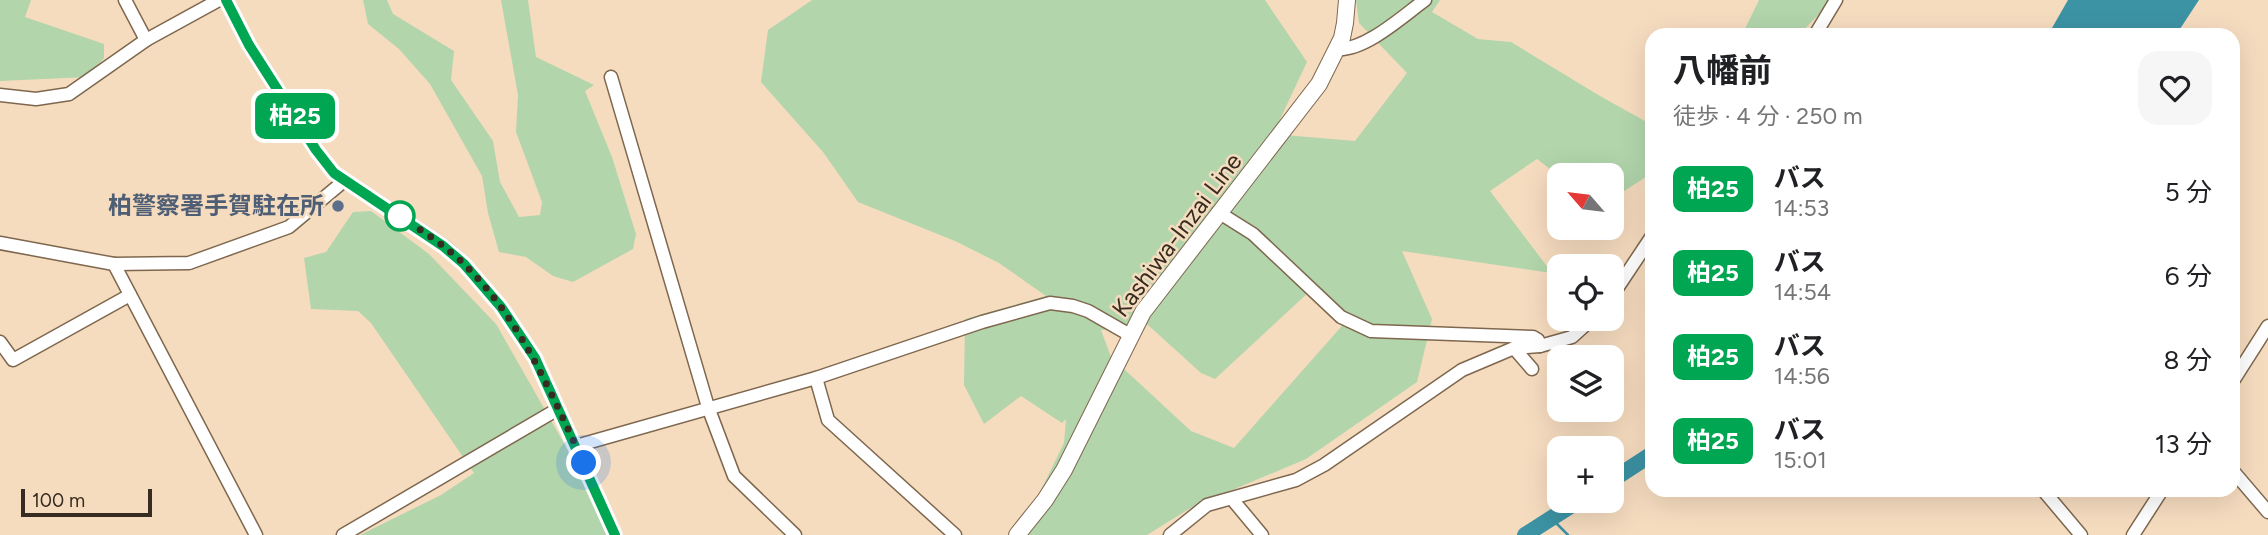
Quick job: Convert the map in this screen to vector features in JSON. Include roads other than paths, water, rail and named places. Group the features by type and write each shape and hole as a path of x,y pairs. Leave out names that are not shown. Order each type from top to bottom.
{"main road":[{"name":"Kashiwa-Inzai Line","path":"1017,535 1065,470 1143,312 1319,84 1337,49 1345,23 1347,0"}],"street":[{"path":"125,0 146,40"},
{"path":"0,95 36,99 69,94 146,40 219,0"},
{"path":"226,0 249,45 316,150 334,173 429,235 464,264 501,307 535,358 615,535"},
{"path":"1337,49 1353,48 1392,25 1425,0"},
{"path":"1819,28 1836,0"},
{"path":"611,77 708,407 734,477 795,535"},
{"path":"0,243 114,264 189,263 289,227 344,181"},
{"path":"1219,212 1253,234 1341,317 1351,323 1371,331 1534,337 1540,346"},
{"path":"1624,278 1645,246"},
{"path":"114,264 256,535"},
{"path":"0,342 13,360 130,295"},
{"path":"576,446 816,378 982,321 1050,303 1088,311 1130,335"},
{"path":"2240,370 2268,326"},
{"path":"1170,535 1208,505 1296,480 1325,465 1462,370 1514,348 1540,346 1572,337 1579,331"},
{"path":"1514,348 1532,369"},
{"path":"816,378 828,420 955,535"},
{"path":"342,535 558,409"},
{"path":"2240,479 2268,512"},
{"path":"2049,497 2081,535"},
{"path":"2133,535 2157,497"},
{"path":"1232,499 1262,535"}],"water":[{"path":"2068,0 2199,0 2181,28 2052,28"}],"waterway":[{"path":"1624,472 1645,459"},
{"path":"1525,535 1560,513"},
{"path":"1552,519 1568,535"}],"place":[{"name":"柏警察署手賀駐在所","path":"338,206"}]}
